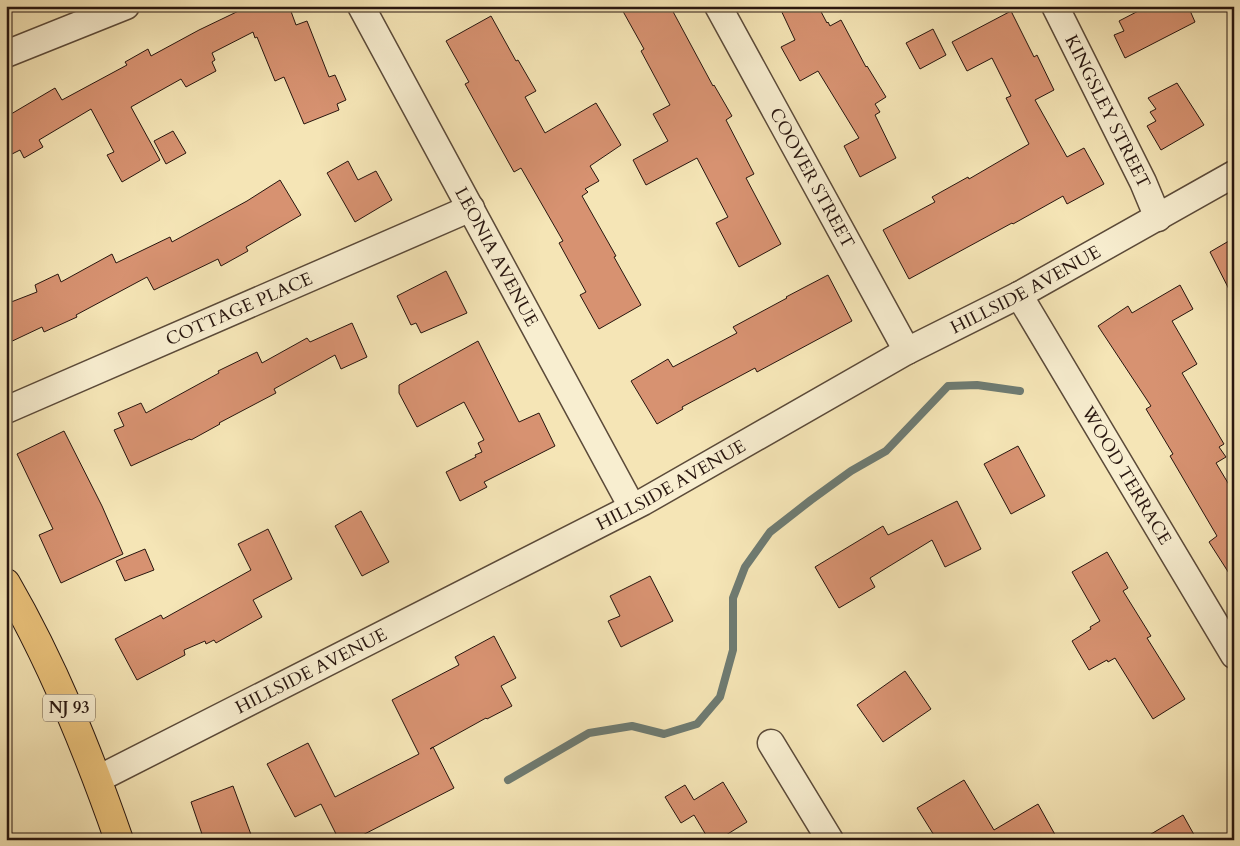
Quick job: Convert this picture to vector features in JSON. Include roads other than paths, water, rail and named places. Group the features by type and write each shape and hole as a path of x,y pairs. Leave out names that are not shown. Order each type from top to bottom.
{"main road":[{"name":"NJ 93","path":"6,582 21,607 63,693 98,780 119,840"}],"street":[{"path":"6,54 126,6"},
{"name":"LEONIA AVENUE","path":"361,6 632,507"},
{"name":"COOVER STREET","path":"718,6 907,351"},
{"name":"KINGSLEY STREET","path":"1055,6 1143,182 1158,218"},
{"name":"HILLSIDE AVENUE","path":"98,780 651,498 907,351 1020,295 1234,174"},
{"name":"COTTAGE PLACE","path":"6,410 471,208"},
{"name":"WOOD TERRACE","path":"1020,295 1234,655"},
{"path":"771,743 830,840"}],"waterway":[{"path":"508,780 589,733 632,726 664,734 697,724 720,697 733,650 733,598 745,567 770,532 851,471 886,451 948,386 977,385 1020,391"}]}
